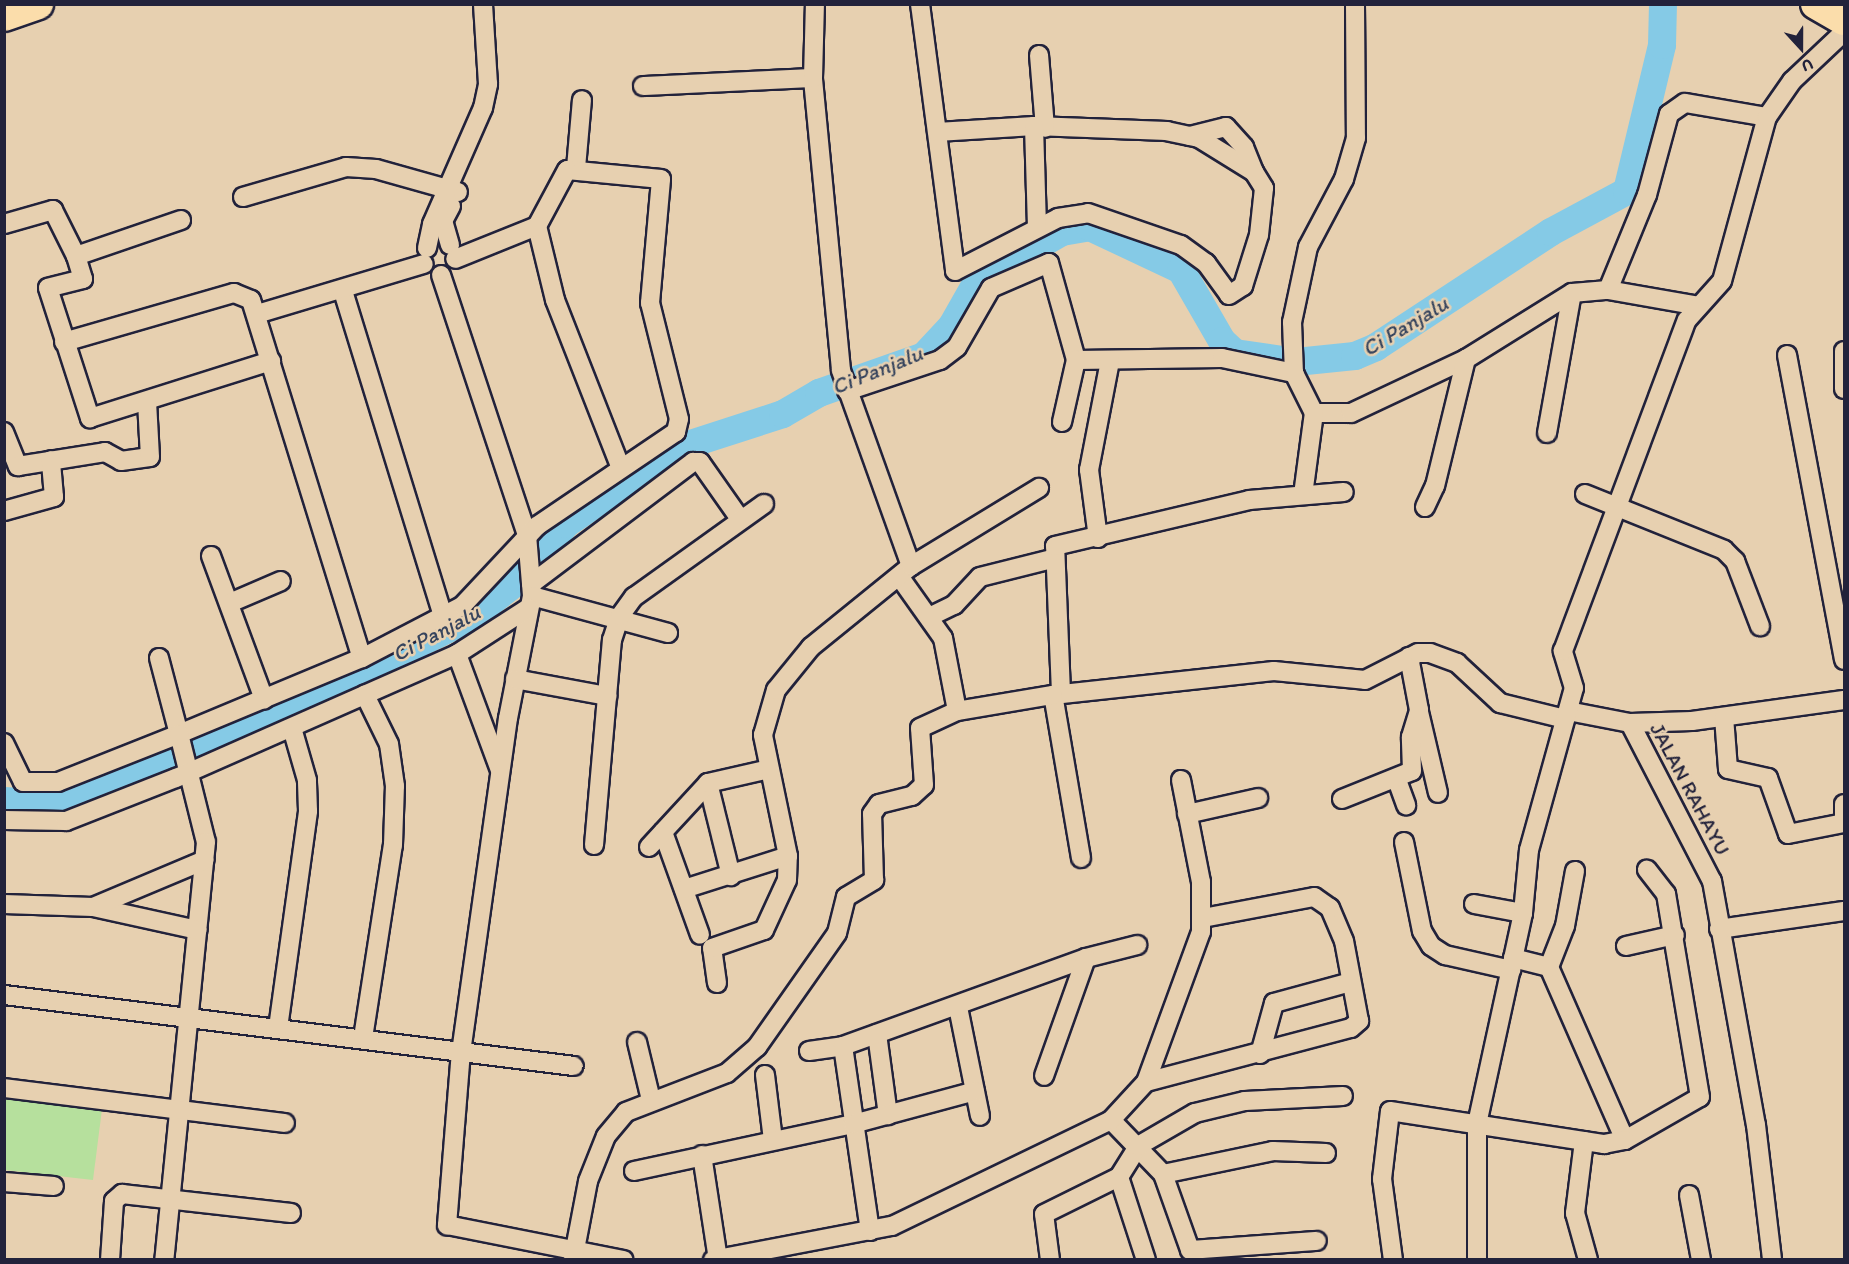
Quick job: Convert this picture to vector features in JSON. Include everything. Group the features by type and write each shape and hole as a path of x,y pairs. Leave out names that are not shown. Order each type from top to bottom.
{"highway":[{"path":"4,16 38,4"},
{"path":"1816,4 1845,20"}],"street":[{"path":"483,4 488,84 486,121"},
{"path":"425,256 486,121 499,85 493,4"},
{"path":"815,4 813,78 841,370 906,572 948,657 957,711"},
{"path":"920,4 937,132 956,270 1058,218 1106,216 1181,245 1206,263 1229,295 1236,295 1243,286 1265,203 1244,147 1226,127 1190,136 1039,127 937,132"},
{"path":"1303,495 1314,412 1294,372 1292,322 1308,247 1344,179 1356,138 1355,4"},
{"path":"1477,1260 1477,1124 1523,913 1528,850 1574,688 1563,651 1621,506 1687,320 1722,281 1767,117 1792,81 1845,32"},
{"path":"1037,228 1039,55"},
{"path":"643,86 813,78"},
{"path":"576,168 582,100"},
{"path":"1608,290 1647,195 1669,114 1685,103 1767,117"},
{"path":"1190,136 1254,172"},
{"path":"243,197 346,167 376,169 454,189"},
{"path":"4,780 23,783 72,779 179,738 362,658 462,606 528,542 620,466 666,441 679,419 650,303 652,246 663,186 654,175 576,168 560,174 537,226 555,300 620,466"},
{"path":"441,275 451,270 453,252 443,221 454,189"},
{"path":"4,224 53,210 76,256 83,279 48,288 90,418 147,402 271,361"},
{"path":"76,256 181,220"},
{"path":"257,314 343,291 425,256 453,252 537,226"},
{"path":"425,256 441,275 528,542 531,590 500,772 461,1051 447,1225 575,1255 624,1260"},
{"path":"846,390 940,360 957,347 991,288 1049,263 1076,360 1062,422"},
{"path":"1314,412 1351,413 1466,359 1572,293 1608,290 1699,306"},
{"path":"343,291 442,617"},
{"path":"64,342 234,293 251,300 362,658"},
{"path":"1547,433 1572,293"},
{"path":"1845,351 1845,389"},
{"path":"1787,355 1845,660"},
{"path":"1076,360 1222,358 1294,372"},
{"path":"1425,507 1435,486 1466,359"},
{"path":"1098,538 1089,470 1110,361"},
{"path":"4,432 16,464 105,452 121,461 150,457 147,402"},
{"path":"4,511 54,496 51,460"},
{"path":"4,820 66,821 188,767 292,728 456,654 531,590 693,462 700,462 740,519"},
{"path":"717,983 709,952 767,927 787,880 788,856 769,769 764,717 776,690 811,647 906,572 1039,488"},
{"path":"1081,858 1057,694 1052,559 1059,545 1098,538 1162,517 1303,495 1344,492"},
{"path":"1585,494 1621,506 1724,550 1735,561 1760,626"},
{"path":"594,845 607,696 620,616 634,597 764,504"},
{"path":"212,556 232,602 264,699"},
{"path":"929,617 954,605 980,577 1052,559"},
{"path":"232,602 281,581"},
{"path":"531,590 620,616 668,633"},
{"path":"575,1255 588,1181 606,1136 626,1112 651,1100 695,1089 727,1073 757,1047 837,933 846,897 874,880 878,866 870,822 874,808 921,789 920,728 957,711 1057,694 1274,671 1365,681 1409,657 1430,653 1446,657 1495,700 1567,715 1630,723 1724,717 1845,700"},
{"path":"456,654 500,772"},
{"path":"1409,657 1438,793"},
{"path":"159,658 206,842 198,930 186,1016 164,1260"},
{"path":"515,679 607,696"},
{"path":"363,1038 393,845 395,786 389,744 365,695"},
{"path":"1342,799 1397,780 1412,771 1411,737 1419,710"},
{"path":"1724,717 1728,769 1768,778 1788,834 1844,823 1845,804"},
{"name":"JALAN RAHAYU","path":"1630,723 1670,805 1697,847 1712,881 1756,1125 1772,1260"},
{"path":"278,1028 308,811 307,780 292,728"},
{"path":"4,743 23,783"},
{"path":"649,847 708,783 769,769"},
{"path":"702,1155 716,1259 892,1226 1111,1120 1146,1082 1203,918 1199,875 1181,780"},
{"path":"1397,780 1406,805"},
{"path":"708,783 731,876"},
{"path":"1187,814 1258,798"},
{"path":"663,832 700,934"},
{"path":"1404,842 1422,931 1438,951 1512,964 1549,967"},
{"path":"684,889 731,876 788,856"},
{"path":"93,907 205,860"},
{"path":"1393,1260 1382,1179 1388,1114 1394,1110 1584,1141 1625,1140 1700,1097 1675,935 1666,894 1647,870"},
{"path":"1575,871 1565,926 1549,967 1625,1140"},
{"path":"1146,1082 1260,1054 1351,1028 1359,1014 1351,982 1349,956 1330,908 1314,897 1203,918"},
{"path":"4,904 93,907 198,930"},
{"path":"1474,904 1523,913"},
{"path":"1719,929 1845,911"},
{"path":"1626,946 1675,935"},
{"path":"809,1051 843,1046 958,1007 1086,958 1137,945"},
{"path":"1044,1076 1086,958"},
{"path":"1260,1054 1274,1003 1351,982"},
{"path":"4,995 574,1066"},
{"path":"958,1007 980,1116"},
{"path":"877,1034 888,1115"},
{"path":"637,1042 651,1100"},
{"path":"843,1046 870,1231"},
{"path":"765,1075 773,1140"},
{"path":"4,1088 177,1107 285,1124"},
{"path":"634,1171 853,1124 975,1091"},
{"path":"1050,1260 1044,1214 1119,1177 1138,1146 1195,1113 1245,1101 1343,1096"},
{"path":"1111,1120 1163,1174 1176,1219 1197,1253 1256,1241 1317,1241"},
{"path":"1584,1141 1575,1213 1588,1260"},
{"path":"1163,1174 1273,1151 1326,1153"},
{"path":"1119,1177 1146,1260"},
{"path":"4,1182 54,1186"},
{"path":"1689,1195 1701,1260"},
{"path":"110,1260 117,1197 291,1213"}],"green space":[{"path":"5,1096 102,1109 93,1180 5,1170"}],"waterway":[{"name":"Ci Panjalu","path":"4,801 56,804 296,704 469,619 520,579 566,524 678,448 783,414 819,393 924,356 952,326 978,280 1062,232 1090,227 1181,270 1222,341 1235,353 1296,362 1355,356 1376,347 1551,232 1627,191 1662,45 1663,4"}]}
